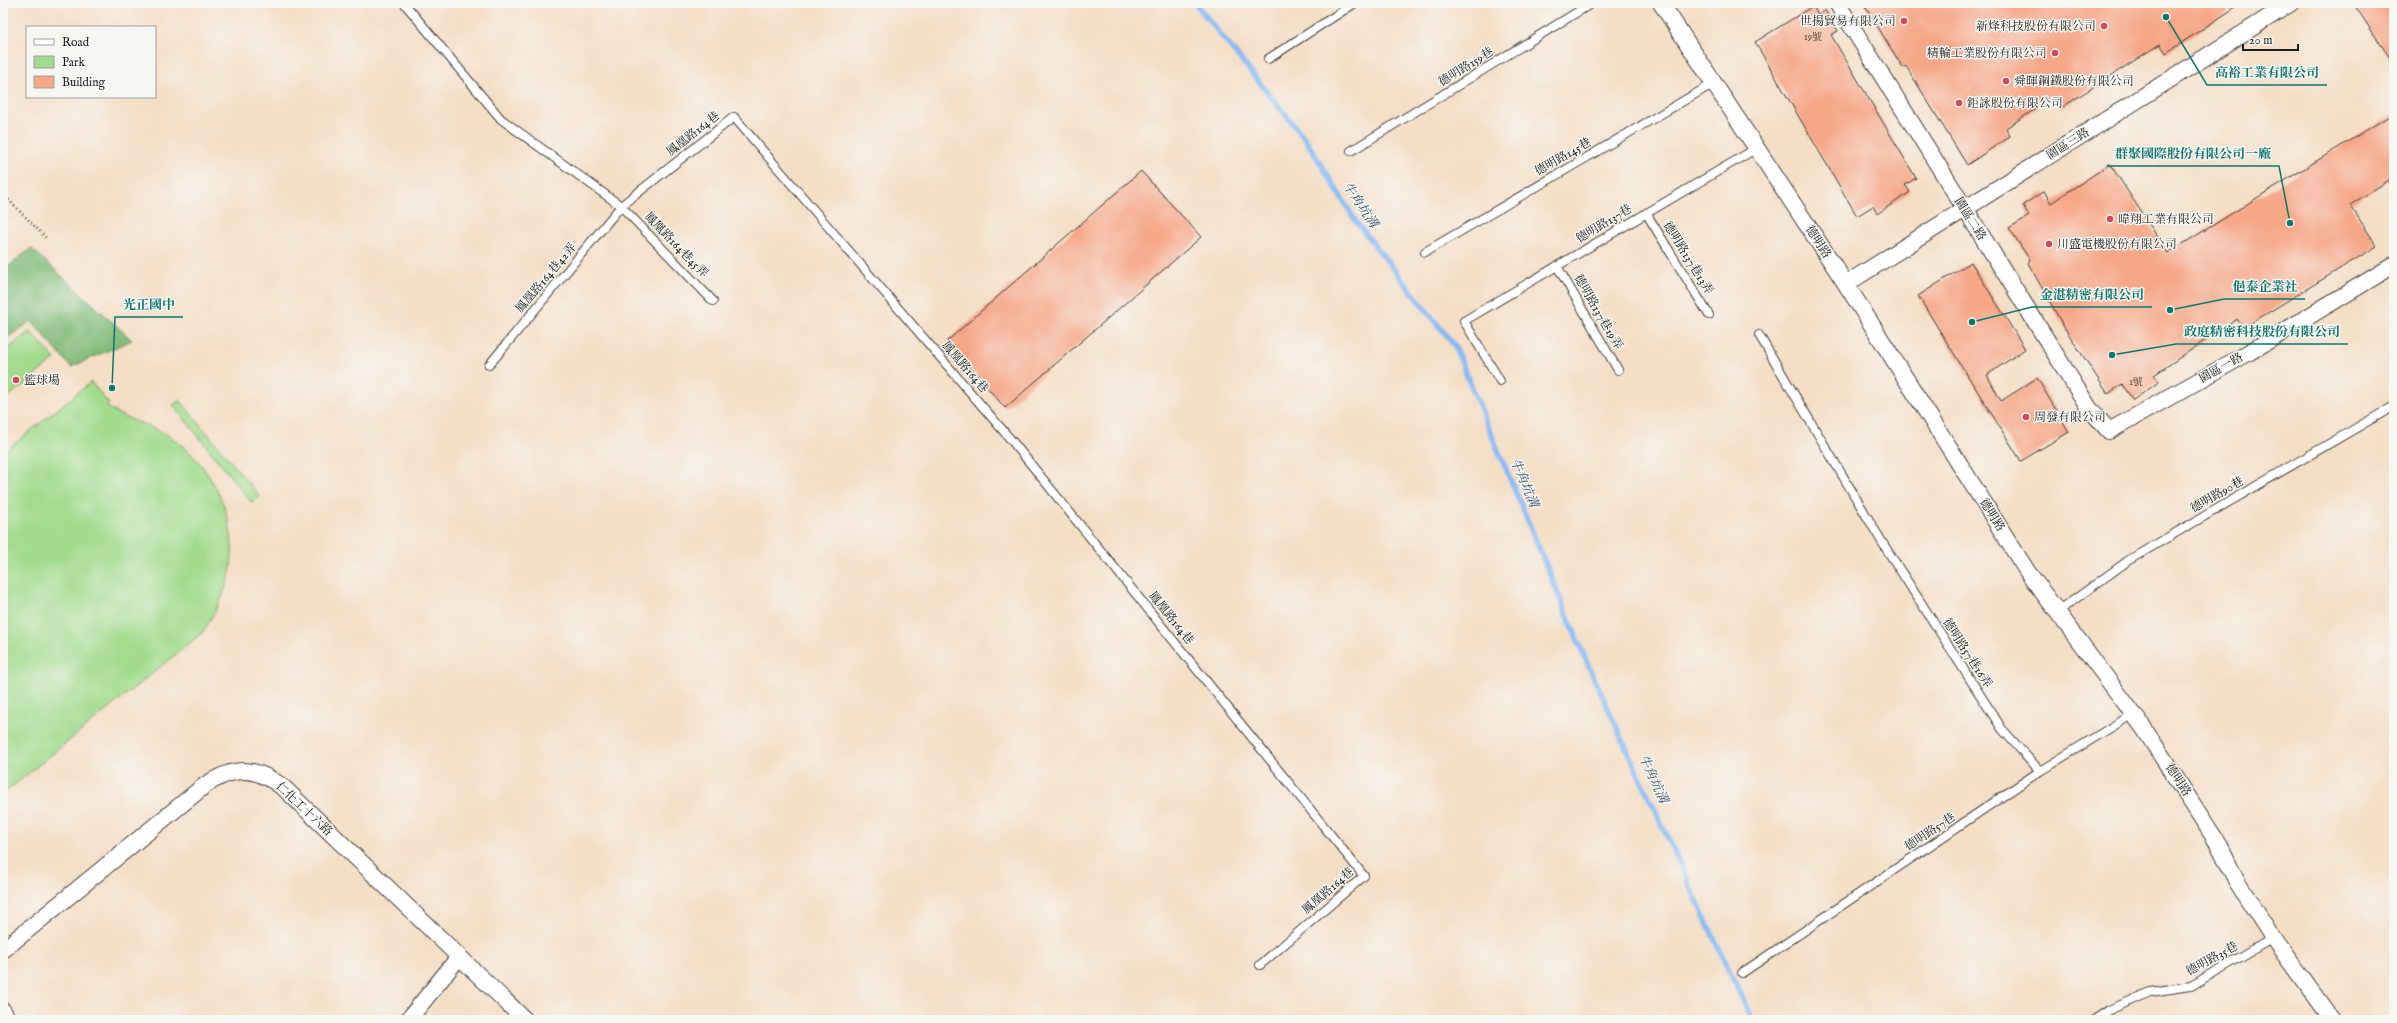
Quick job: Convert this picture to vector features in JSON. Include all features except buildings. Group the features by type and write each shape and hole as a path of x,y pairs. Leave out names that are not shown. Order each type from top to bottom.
{"street":[{"name":"德明路","path":"1661,3 1846,284 2022,565 2056,613 2133,714 2189,796 2219,846 2237,882 2273,938 2332,1020"},
{"name":"園區二路","path":"1837,3 2089,408 2109,431"},
{"name":"園區三路","path":"1846,284 2291,3"},
{"name":"園區一路","path":"2109,431 2248,353 2394,265"},
{"name":"仁化工十六路","path":"3,950 204,786 227,772 248,770 264,775 285,789 525,1020"},
{"path":"408,1020 459,957"},
{"path":"3,1011 8,1020"}],"lane":[{"path":"404,3 501,119 622,206"},
{"path":"1268,59 1354,3"},
{"name":"德明路159巷","path":"1351,151 1592,3"},
{"name":"德明路145巷","path":"1425,252 1714,83"},
{"name":"鳳凰路164巷","path":"622,206 734,117 1012,440 1364,876 1260,965"},
{"name":"德明路137巷","path":"1500,381 1464,321 1757,148"},
{"name":"鳳凰路164巷45弄","path":"622,206 713,301"},
{"name":"鳳凰路164巷42弄","path":"489,365 622,206"},
{"name":"德明路137巷13弄","path":"1646,213 1709,315"},
{"name":"德明路137巷19弄","path":"1557,266 1618,370"},
{"name":"德明路57巷16弄","path":"1759,335 1882,542 2002,728 2040,771"},
{"name":"德明路90巷","path":"2056,613 2130,560 2394,406"},
{"name":"德明路57巷","path":"1742,973 2040,771 2133,714"},
{"name":"德明路35巷","path":"2094,1020 2109,1010 2151,992 2191,986 2273,938"}],"path":[{"path":"3,194 48,239"}],"green space":[{"path":"31,248 132,340 71,367 31,321 3,341 3,271"},
{"name":"籃球場","path":"30,331 55,359 3,401 3,353"},
{"path":"91,382 109,404 106,406 112,411 169,436 184,447 209,476 226,511 232,548 231,567 227,585 220,602 202,633 3,794 3,453"},
{"path":"180,400 260,497 251,502 173,405"}],"waterway":[{"name":"牛角坑溝","path":"1195,3 1306,140 1357,223 1454,345 1588,665 1752,1020"}],"place":[{"name":"高裕工業有限公司","path":"2166,17"},
{"name":"世揚貿易有限公司","path":"1904,21"},
{"name":"新烽科技股份有限公司","path":"2104,26"},
{"name":"精輪工業股份有限公司","path":"2055,53"},
{"name":"舜暉鋼鐵股份有限公司","path":"2006,81"},
{"name":"鉅詠股份有限公司","path":"1959,103"},
{"name":"暐翔工業有限公司","path":"2110,219"},
{"name":"群聚國際股份有限公司一廠","path":"2290,223"},
{"name":"川盛電機股份有限公司","path":"2049,244"},
{"name":"俋泰企業社","path":"2170,310"},
{"name":"金湛精密有限公司","path":"1972,322"},
{"name":"政庭精密科技股份有限公司","path":"2112,355"},
{"name":"籃球場","path":"16,380"},
{"name":"光正國中","path":"112,388"},
{"name":"周發有限公司","path":"2026,417"}]}
